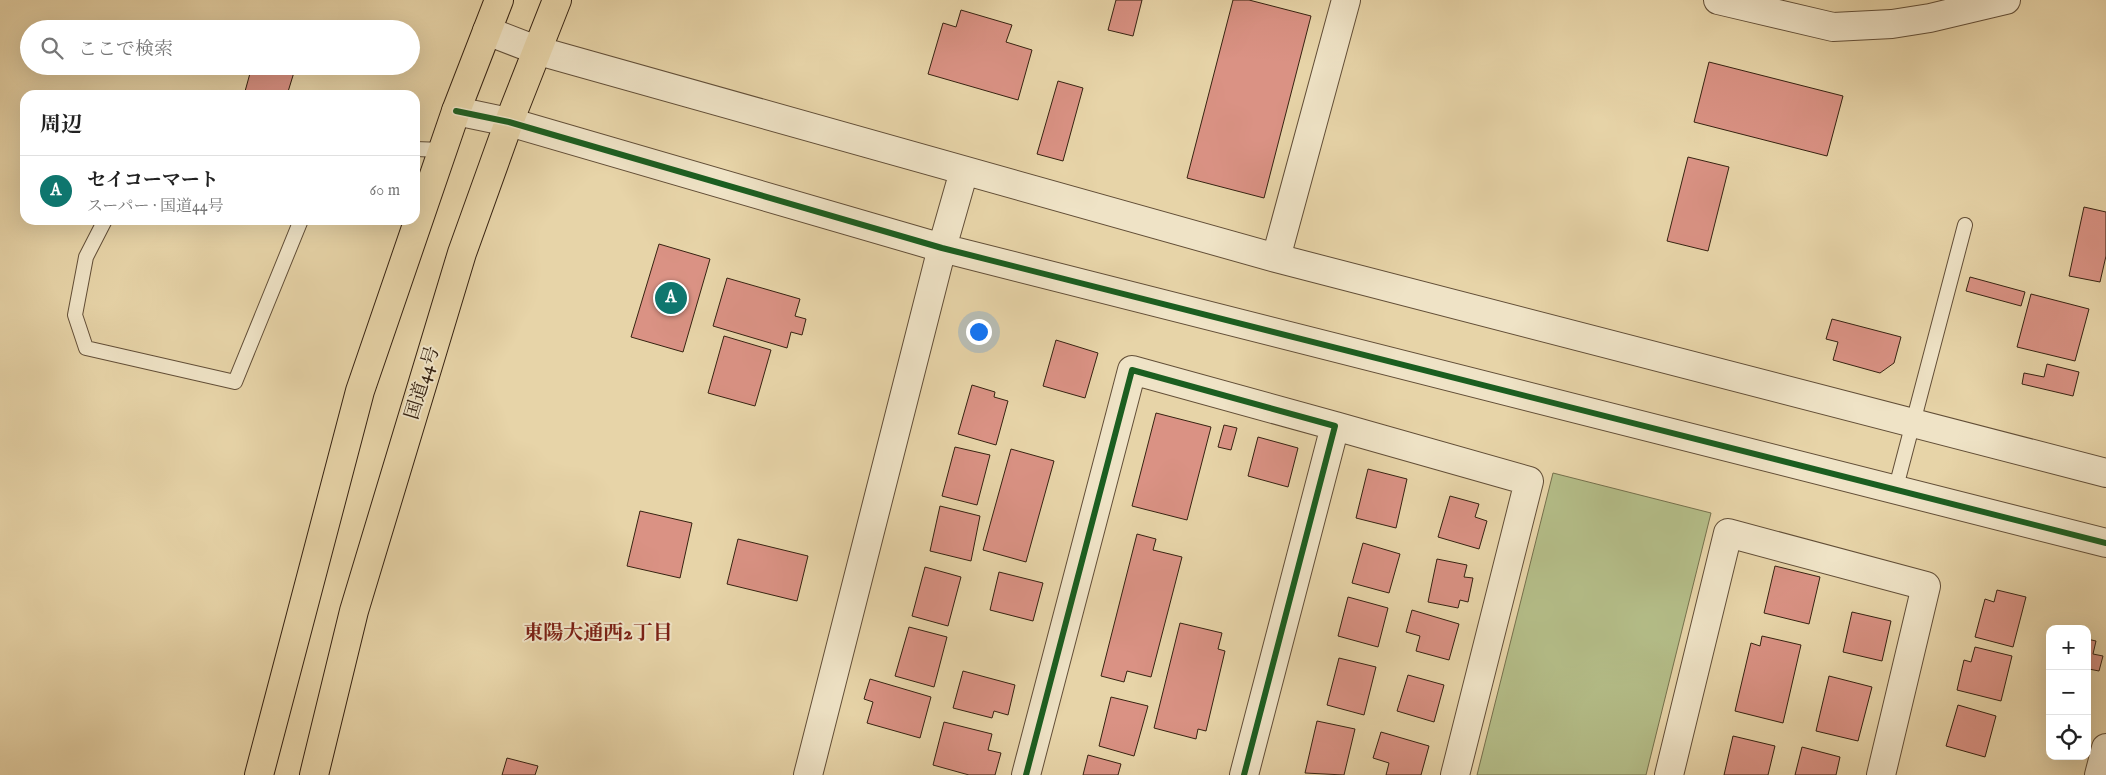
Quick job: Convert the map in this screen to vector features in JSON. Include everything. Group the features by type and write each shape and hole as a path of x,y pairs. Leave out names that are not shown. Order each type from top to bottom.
{"highway":[{"path":"420,217 456,111 499,0"},
{"name":"国道44号","path":"314,775 354,611 462,253 509,122 539,51 557,0"},
{"path":"259,775 360,391 417,225"}],"street":[{"path":"1276,258 1346,0"},
{"path":"1718,0 1833,27 1892,24 1930,18 2006,0"},
{"path":"487,31 539,51 1276,258 2106,473"},
{"path":"456,111 509,122 942,248 2106,543"},
{"path":"808,775 942,248 964,171"},
{"path":"1026,775 1132,370 1529,481 1455,775"},
{"path":"1244,775 1335,426"},
{"path":"1669,775 1728,533 1926,586 1881,775"},
{"path":"2099,775 2106,748"}],"lane":[{"path":"420,149 443,150"},
{"path":"102,225 86,257 75,315 86,348 235,382 299,225"},
{"path":"1895,491 1965,225"}],"green space":[{"path":"1553,473 1711,513 1646,775 1477,775"}],"building":[{"path":"1116,0 1142,0 1133,36 1108,30"},
{"path":"1233,0 1249,0 1311,16 1264,198 1187,178"},
{"path":"961,10 1012,25 1006,42 1032,50 1018,100 928,74 943,23 956,27"},
{"path":"1709,62 1843,96 1827,156 1694,122"},
{"path":"250,75 293,75 289,90 245,90"},
{"path":"1058,81 1083,88 1063,161 1037,154"},
{"path":"1688,157 1729,167 1708,251 1667,241"},
{"path":"2084,207 2106,212 2106,256 2100,282 2069,276"},
{"path":"659,244 710,259 683,352 631,337"},
{"path":"1970,277 2025,292 2021,306 1966,291"},
{"path":"727,278 800,299 795,316 806,319 802,335 791,332 787,348 713,326"},
{"path":"2031,294 2089,309 2075,361 2017,347"},
{"path":"1832,319 1901,337 1894,363 1880,373 1833,360 1838,342 1826,339"},
{"path":"724,336 771,350 755,406 708,393"},
{"path":"1056,340 1098,353 1085,398 1043,386"},
{"path":"2047,364 2079,372 2073,396 2022,384 2024,373 2044,377"},
{"path":"972,385 995,392 994,397 1008,401 996,445 958,434"},
{"path":"1156,413 1211,427 1187,520 1132,506"},
{"path":"1224,425 1237,428 1231,450 1218,447"},
{"path":"1258,437 1298,448 1288,487 1248,476"},
{"path":"955,447 990,455 977,505 942,496"},
{"path":"1011,449 1054,461 1026,562 983,550"},
{"path":"1368,469 1407,479 1396,528 1356,518"},
{"path":"1450,496 1479,504 1475,517 1487,521 1479,549 1438,537"},
{"path":"940,506 980,516 971,561 930,551"},
{"path":"640,511 692,523 680,578 627,566"},
{"path":"1137,534 1156,539 1153,550 1182,557 1151,677 1127,671 1124,682 1101,676"},
{"path":"738,539 808,556 797,601 727,584"},
{"path":"1363,543 1400,554 1389,593 1352,583"},
{"path":"1437,559 1467,565 1464,577 1473,578 1468,602 1460,600 1458,608 1428,602"},
{"path":"1775,566 1820,577 1809,624 1764,613"},
{"path":"925,567 961,577 948,626 912,616"},
{"path":"999,572 1043,583 1033,621 990,610"},
{"path":"1997,590 2026,597 2013,647 1975,637 1985,599 1994,602"},
{"path":"1348,597 1388,608 1378,647 1338,636"},
{"path":"1412,610 1459,624 1449,660 1416,651 1420,636 1406,632"},
{"path":"1852,612 1891,621 1882,661 1843,652"},
{"path":"1180,623 1222,633 1218,649 1225,651 1206,731 1198,729 1196,739 1154,728"},
{"path":"909,627 947,637 934,687 895,676"},
{"path":"1762,636 1801,645 1783,723 1735,711 1751,643 1760,646"},
{"path":"2091,640 2096,641 2093,654 2103,656 2099,671 2091,669"},
{"path":"1975,647 2012,656 2001,701 1957,690 1964,660 1971,662"},
{"path":"1339,658 1376,667 1364,715 1327,705"},
{"path":"963,671 1015,685 1008,715 994,711 992,718 953,708"},
{"path":"1408,675 1444,685 1434,722 1397,711"},
{"path":"1829,676 1872,687 1858,741 1816,731"},
{"path":"870,679 931,697 920,738 867,723 873,702 864,699"},
{"path":"1111,697 1148,706 1134,756 1099,746"},
{"path":"1958,705 1996,716 1985,757 1946,746"},
{"path":"1317,721 1355,729 1344,775 1305,773"},
{"path":"944,722 992,734 988,750 1001,753 995,775 969,775 933,765"},
{"path":"1381,732 1429,746 1421,775 1386,775 1389,763 1373,758"},
{"path":"1733,736 1775,746 1768,775 1724,775"},
{"path":"1802,747 1840,757 1836,775 1795,775"},
{"path":"1088,755 1121,764 1118,775 1083,775"},
{"path":"507,758 538,766 535,775 502,775"}],"cycle path":[{"path":"456,111 509,122 942,248 2106,543"},
{"path":"1026,775 1132,370 1335,426 1244,775"}],"place":[{"name":"セイコーマート","path":"671,298"}],"district":[{"name":"東陽大通西2丁目","path":"598,633"}]}
